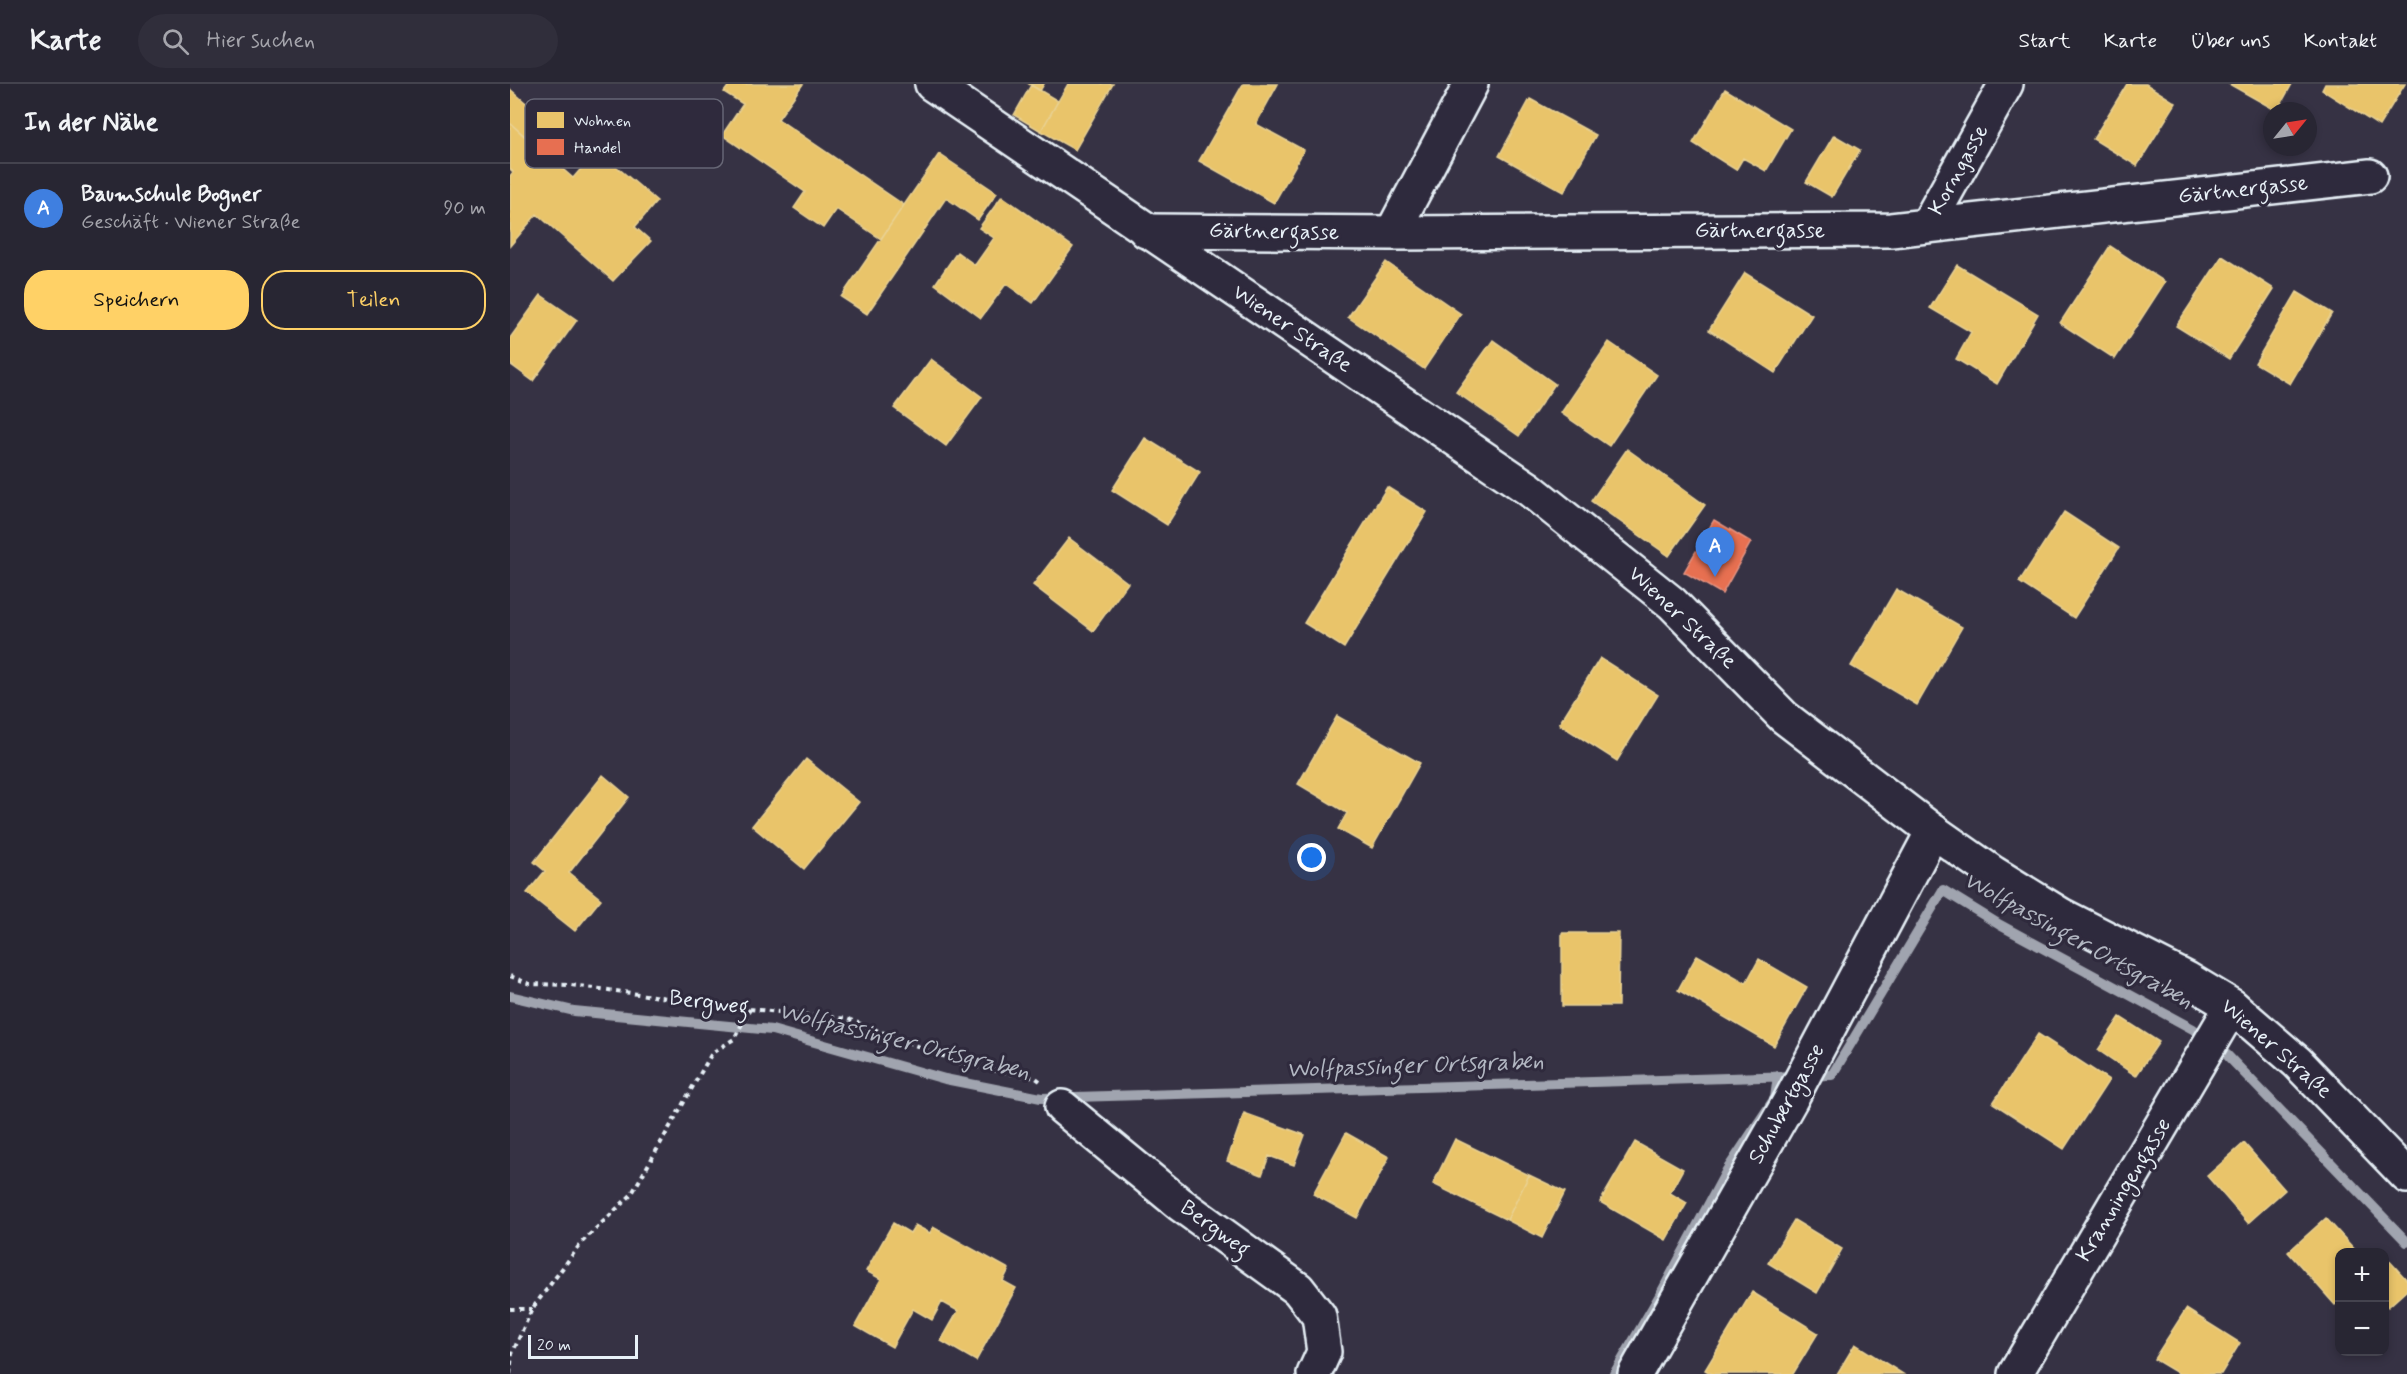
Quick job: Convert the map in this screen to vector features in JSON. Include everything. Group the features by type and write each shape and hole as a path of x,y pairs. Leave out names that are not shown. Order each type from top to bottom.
{"street":[{"name":"Wiener Straße","path":"932,84 1529,489 1672,603 1784,717 1933,831 1993,873 2061,915 2187,979 2232,1006 2297,1062 2407,1176"},
{"path":"1392,233 1471,84"},
{"name":"Korngasse","path":"1928,224 2006,84"},
{"name":"Gärtnergasse","path":"1146,231 1392,233 1891,230 1928,224 2370,176"},
{"name":"Schubertgasse","path":"1635,1374 1791,1099 1933,831"},
{"name":"Kranningengasse","path":"2015,1374 2232,1006"},
{"name":"Bergweg","path":"1052,1095 1180,1204 1298,1289 1319,1316 1324,1352 1314,1374"}],"path":[{"name":"Bergweg","path":"510,976 531,984 571,986 848,1019 966,1065 1036,1078 1052,1095"},
{"path":"510,1374 512,1354 532,1309 582,1242 632,1195 712,1053 734,1039 750,1009"},
{"path":"510,1309 532,1309"}],"building: Wohnen":[{"path":"730,84 803,84 778,119 904,205 881,239 836,209 823,228 794,208 805,192 723,136 743,104 724,92"},
{"path":"1029,84 1044,84 1040,91"},
{"path":"1068,84 1113,84 1075,150 1041,131"},
{"path":"1243,84 1278,84 1256,124 1304,150 1274,203 1199,161"},
{"path":"2127,84 2146,84 2176,103 2137,166 2093,139"},
{"path":"2229,84 2292,84 2282,102 2263,103"},
{"path":"2325,84 2405,84 2379,126 2322,90"},
{"path":"1031,85 1058,101 1041,131 1014,115"},
{"path":"510,89 525,102 524,136 510,123"},
{"path":"1725,89 1791,129 1766,171 1743,158 1736,170 1693,143"},
{"path":"1530,99 1596,135 1564,192 1499,156"},
{"path":"510,123 525,136 525,168 562,168 573,178 582,168 618,168 657,201 635,227 651,241 613,281 537,214 510,246 510,176 513,172 510,169"},
{"path":"1834,135 1860,150 1832,197 1806,182"},
{"path":"939,154 997,193 978,220 946,198 867,314 841,297"},
{"path":"1002,196 1073,247 1033,303 1006,284 981,318 935,284 957,252 975,265 994,238 979,228"},
{"path":"2110,246 2165,282 2115,359 2060,323"},
{"path":"2222,256 2274,289 2229,359 2176,326"},
{"path":"1386,262 1461,314 1424,369 1348,317"},
{"path":"1957,265 2038,314 1997,384 1956,359 1971,332 1930,308"},
{"path":"1745,273 1812,315 1775,373 1709,330"},
{"path":"2297,292 2332,313 2290,384 2255,363"},
{"path":"541,295 577,320 533,381 510,364 510,338"},
{"path":"1493,340 1555,384 1519,436 1456,392"},
{"path":"1609,342 1657,375 1609,446 1561,413"},
{"path":"931,359 982,397 946,446 894,408"},
{"path":"1145,438 1200,472 1167,525 1112,490"},
{"path":"1627,449 1705,505 1669,556 1591,501"},
{"path":"1387,487 1427,512 1344,648 1304,623"},
{"path":"2064,512 2119,548 2074,618 2019,582"},
{"path":"1069,538 1128,583 1093,631 1033,585"},
{"path":"1896,589 1962,627 1917,705 1851,666"},
{"path":"1600,658 1658,695 1617,761 1559,724"},
{"path":"1337,716 1420,763 1372,848 1338,829 1347,813 1298,784"},
{"path":"806,759 859,802 804,869 752,826"},
{"path":"603,775 629,797 569,873 601,899 575,931 527,893 545,871 534,862"},
{"path":"1562,933 1619,933 1618,1006 1562,1006"},
{"path":"1697,955 1746,983 1759,959 1807,987 1774,1046 1678,990"},
{"path":"2120,1017 2159,1042 2136,1076 2098,1050"},
{"path":"2038,1034 2109,1080 2064,1149 1993,1103"},
{"path":"1244,1113 1305,1135 1294,1165 1269,1156 1262,1175 1227,1161"},
{"path":"1346,1133 1389,1157 1357,1218 1313,1194"},
{"path":"1455,1139 1529,1175 1507,1220 1433,1184"},
{"path":"1635,1142 1683,1169 1670,1193 1687,1203 1666,1240 1600,1202"},
{"path":"2244,1143 2285,1190 2248,1223 2207,1176"},
{"path":"1529,1175 1565,1192 1542,1238 1507,1220"},
{"path":"2326,1218 2353,1248 2335,1248 2335,1305 2288,1252"},
{"path":"1794,1220 1842,1249 1817,1293 1768,1263"},
{"path":"893,1223 910,1233 915,1225 930,1233 933,1227 1009,1269 1003,1281 1016,1288 976,1361 941,1341 958,1311 942,1302 932,1320 913,1309 892,1347 855,1326 881,1279 866,1271"},
{"path":"2389,1260 2407,1280 2407,1290 2389,1306"},
{"path":"1752,1292 1818,1333 1793,1374 1712,1374 1705,1370"},
{"path":"2186,1309 2240,1343 2221,1374 2179,1374 2154,1359"},
{"path":"1855,1344 1903,1374 1837,1374"}],"building: Handel":[{"path":"1714,520 1751,542 1722,594 1684,572"}],"waterway":[{"name":"Wolfpassinger Ortsgraben","path":"510,996 574,1011 772,1030 945,1079 1041,1098 1832,1075 1943,890 2000,925 2193,1029 2227,1055 2407,1242"},
{"path":"1614,1374 1660,1295 1727,1170 1775,1098 1778,1076"}],"place":[{"name":"Baumschule Bogner","path":"1715,577"}]}
